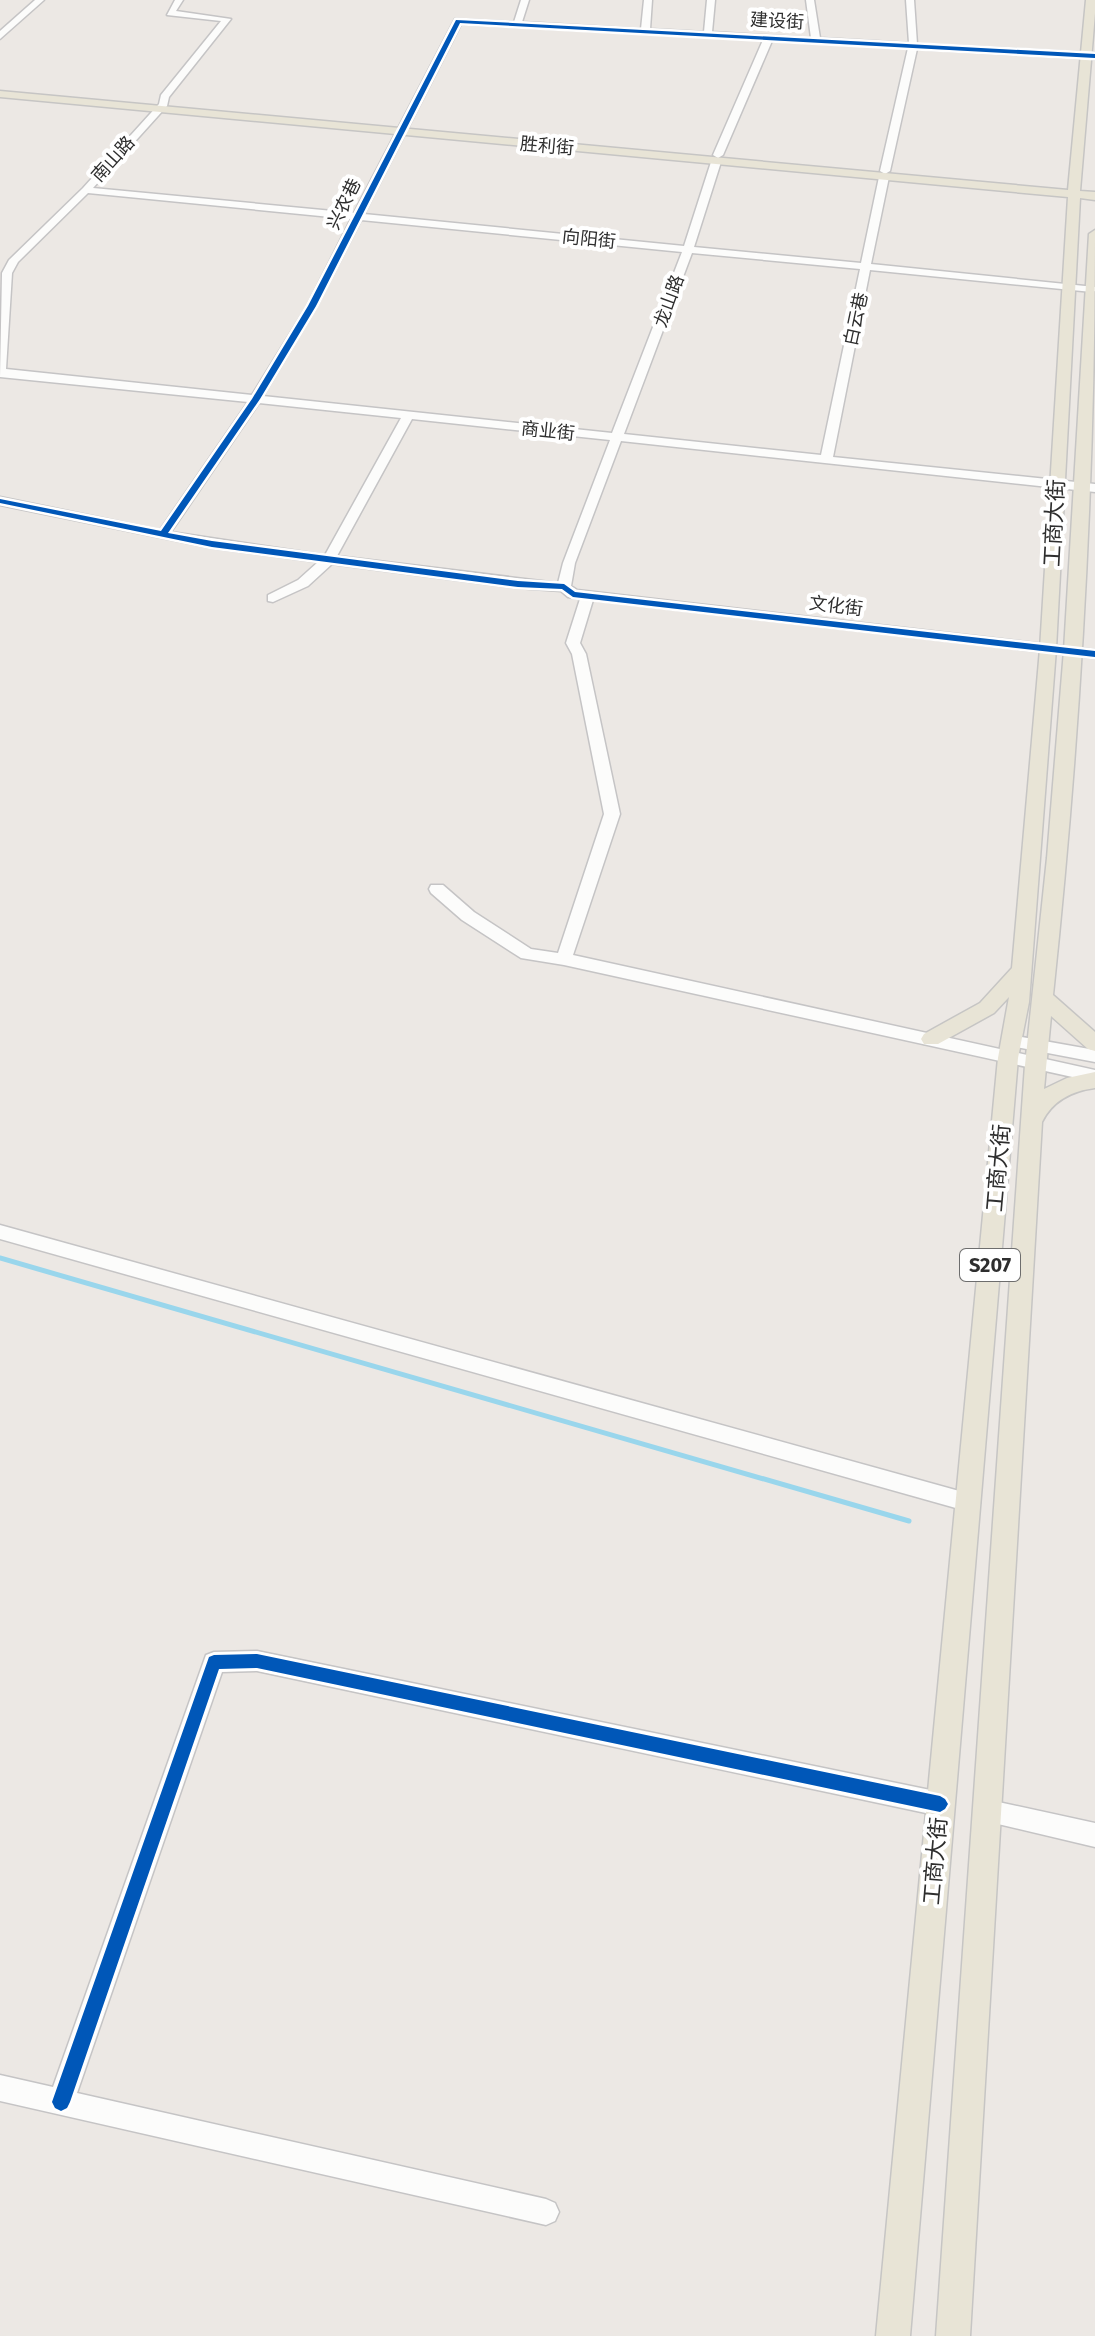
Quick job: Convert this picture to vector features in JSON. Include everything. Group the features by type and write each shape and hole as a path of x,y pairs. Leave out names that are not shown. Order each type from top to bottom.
{"main road":[{"name":"工商大街","path":"953,2336 1031,1123 1044,998 1059,650 1056,483 1080,287 1091,0"},
{"name":"胜利街","path":"0,92 1085,192"},
{"name":"工商大街","path":"893,2336 1010,1050 1059,650 1088,487 1080,287 1095,234"},
{"path":"931,1039 987,1008 1021,971"},
{"path":"1044,998 1095,1044"},
{"path":"1031,1123 1048,1097 1068,1085 1095,1078"}],"street":[{"path":"0,36 40,0"},
{"name":"南山路","path":"0,373 7,273 14,260 86,190 162,106 164,97 227,19 170,13 179,0"},
{"path":"517,24 525,0"},
{"path":"645,32 648,0"},
{"path":"708,35 711,0"},
{"path":"810,0 816,41"},
{"name":"白云巷","path":"826,460 913,46 910,0"},
{"name":"建设街","path":"458,21 1091,55"},
{"name":"兴农巷","path":"164,533 256,399 312,306 458,21"},
{"name":"龙山路","path":"564,959 612,814 579,654 573,643 575,592 569,563 688,249 717,158 768,39"},
{"name":"向阳街","path":"86,190 1080,287"},
{"name":"商业街","path":"0,373 1088,487"},
{"path":"273,598 303,583 330,558 408,416"},
{"name":"文化街","path":"0,501 212,544 575,592 1095,654"},
{"path":"437,889 468,916 527,954 564,959 931,1039 1036,1055 1095,1056"},
{"path":"1036,1055 1095,1078"},
{"path":"0,1232 970,1503"},
{"path":"61,2102 214,1662 257,1661 940,1804"},
{"path":"989,1812 1095,1835"},
{"path":"0,2088 546,2212"}],"waterway":[{"path":"0,1258 909,1521"}],"cycle path":[{"path":"164,533 256,399 312,306 458,21 1095,56"},
{"path":"0,501 212,544 518,584 564,587 573,594 1095,654"},
{"path":"61,2102 214,1662 257,1661 940,1804"}]}
